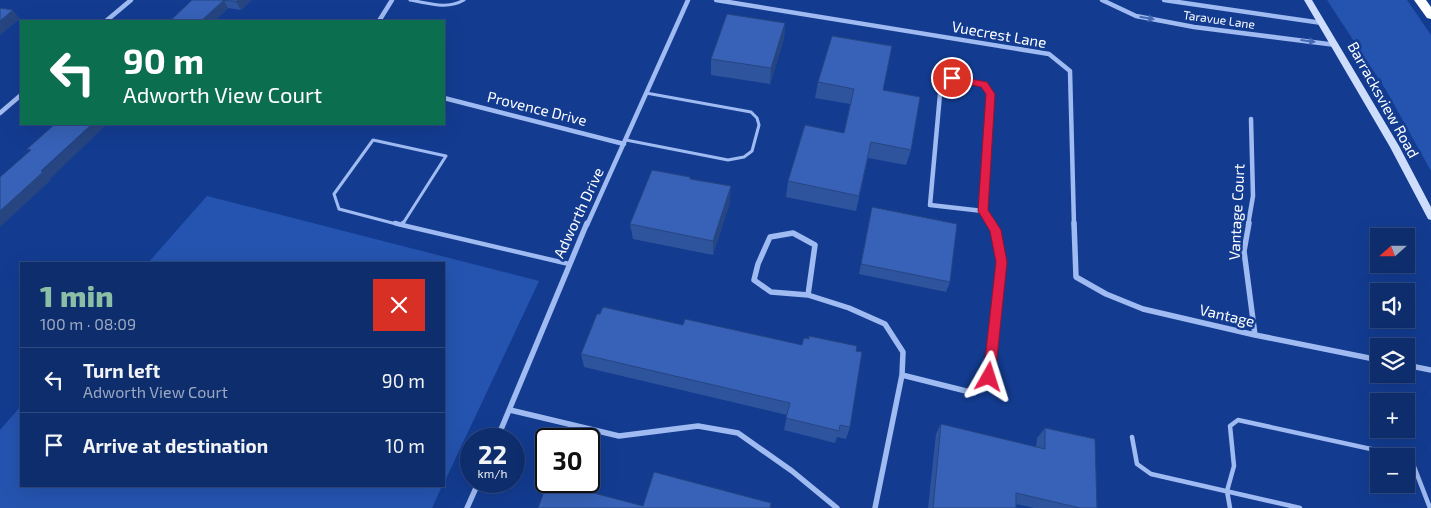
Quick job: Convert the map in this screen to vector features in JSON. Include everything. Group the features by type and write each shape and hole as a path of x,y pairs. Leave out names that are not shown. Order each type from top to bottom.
{"highway":[{"path":"1420,0 1431,15"}],"street":[{"path":"107,20 131,0"},
{"path":"380,20 392,0"},
{"name":"Adworth Drive","path":"502,428 569,264 688,0"},
{"name":"Vuecrest Lane","path":"716,0 1021,48 1049,54 1061,62 1070,71 1076,276"},
{"name":"Taravue Lane","path":"1102,0 1136,16 1194,27 1336,45"},
{"path":"1164,0 1323,23"},
{"name":"Barracksview Road","path":"1308,0 1394,146 1431,216"},
{"path":"902,375 974,394 989,377 1002,262 996,230 983,211 990,94 984,84 952,78 941,83 930,205 983,211"},
{"path":"0,113 20,96"},
{"name":"Provence Drive","path":"445,98 625,142"},
{"name":"Vantage Court","path":"1251,119 1253,196 1244,251 1255,335"},
{"path":"808,295 815,245 793,233 770,238 758,264 754,280 771,292 808,295 849,308 885,324 903,352 902,375 875,508"},
{"name":"Vantage","path":"1076,276 1106,294 1143,309 1255,335 1370,358"},
{"path":"1415,367 1431,370"},
{"path":"510,410 619,436 698,426 738,433 792,471 837,508"},
{"path":"467,508 474,493"}],"lane":[{"path":"410,0 446,6 460,3 464,0"},
{"path":"625,142 728,160 744,157 752,151 759,125 757,118 751,112 646,93"},
{"path":"402,226 446,156 372,140 334,194 339,209 402,226 569,264"},
{"path":"1230,508 1228,491 1234,466 1230,426 1238,420 1370,449"},
{"path":"1132,437 1137,464 1151,474 1300,508"},
{"path":"1415,469 1430,508"}],"shaded area":[{"path":"1327,0 1407,0 1431,35 1431,171 1386,90"},
{"path":"207,196 539,281 470,428 460,428 460,449 445,481 445,262 149,262"},
{"path":"20,407 20,487 442,487 432,508 0,508 0,430"}],"building":[{"path":"192,0 224,0 202,20 171,20"},
{"path":"0,8 13,10 0,21"},
{"path":"727,14 785,23 771,68 711,59"},
{"path":"832,36 892,46 883,90 920,97 911,150 871,142 859,196 788,181 805,125 844,133 854,89 818,82"},
{"path":"54,125 91,125 0,211 0,177 31,150 27,149"},
{"path":"652,170 731,186 713,241 630,224"},
{"path":"872,207 957,224 950,282 861,264"},
{"path":"603,307 683,325 685,319 802,345 804,338 809,339 809,336 857,346 856,351 862,352 850,427 840,425 839,431 786,418 790,403 581,354 597,314 600,314"},
{"path":"941,424 1045,449 1045,428 1095,439 1097,508 1080,508 1016,493 1016,508 933,508"},
{"path":"654,472 771,503 770,508 538,508 544,493 594,493 643,506"}],"route":[{"path":"952,78 984,84 990,94 983,211 996,230 1002,262 989,377"}]}
